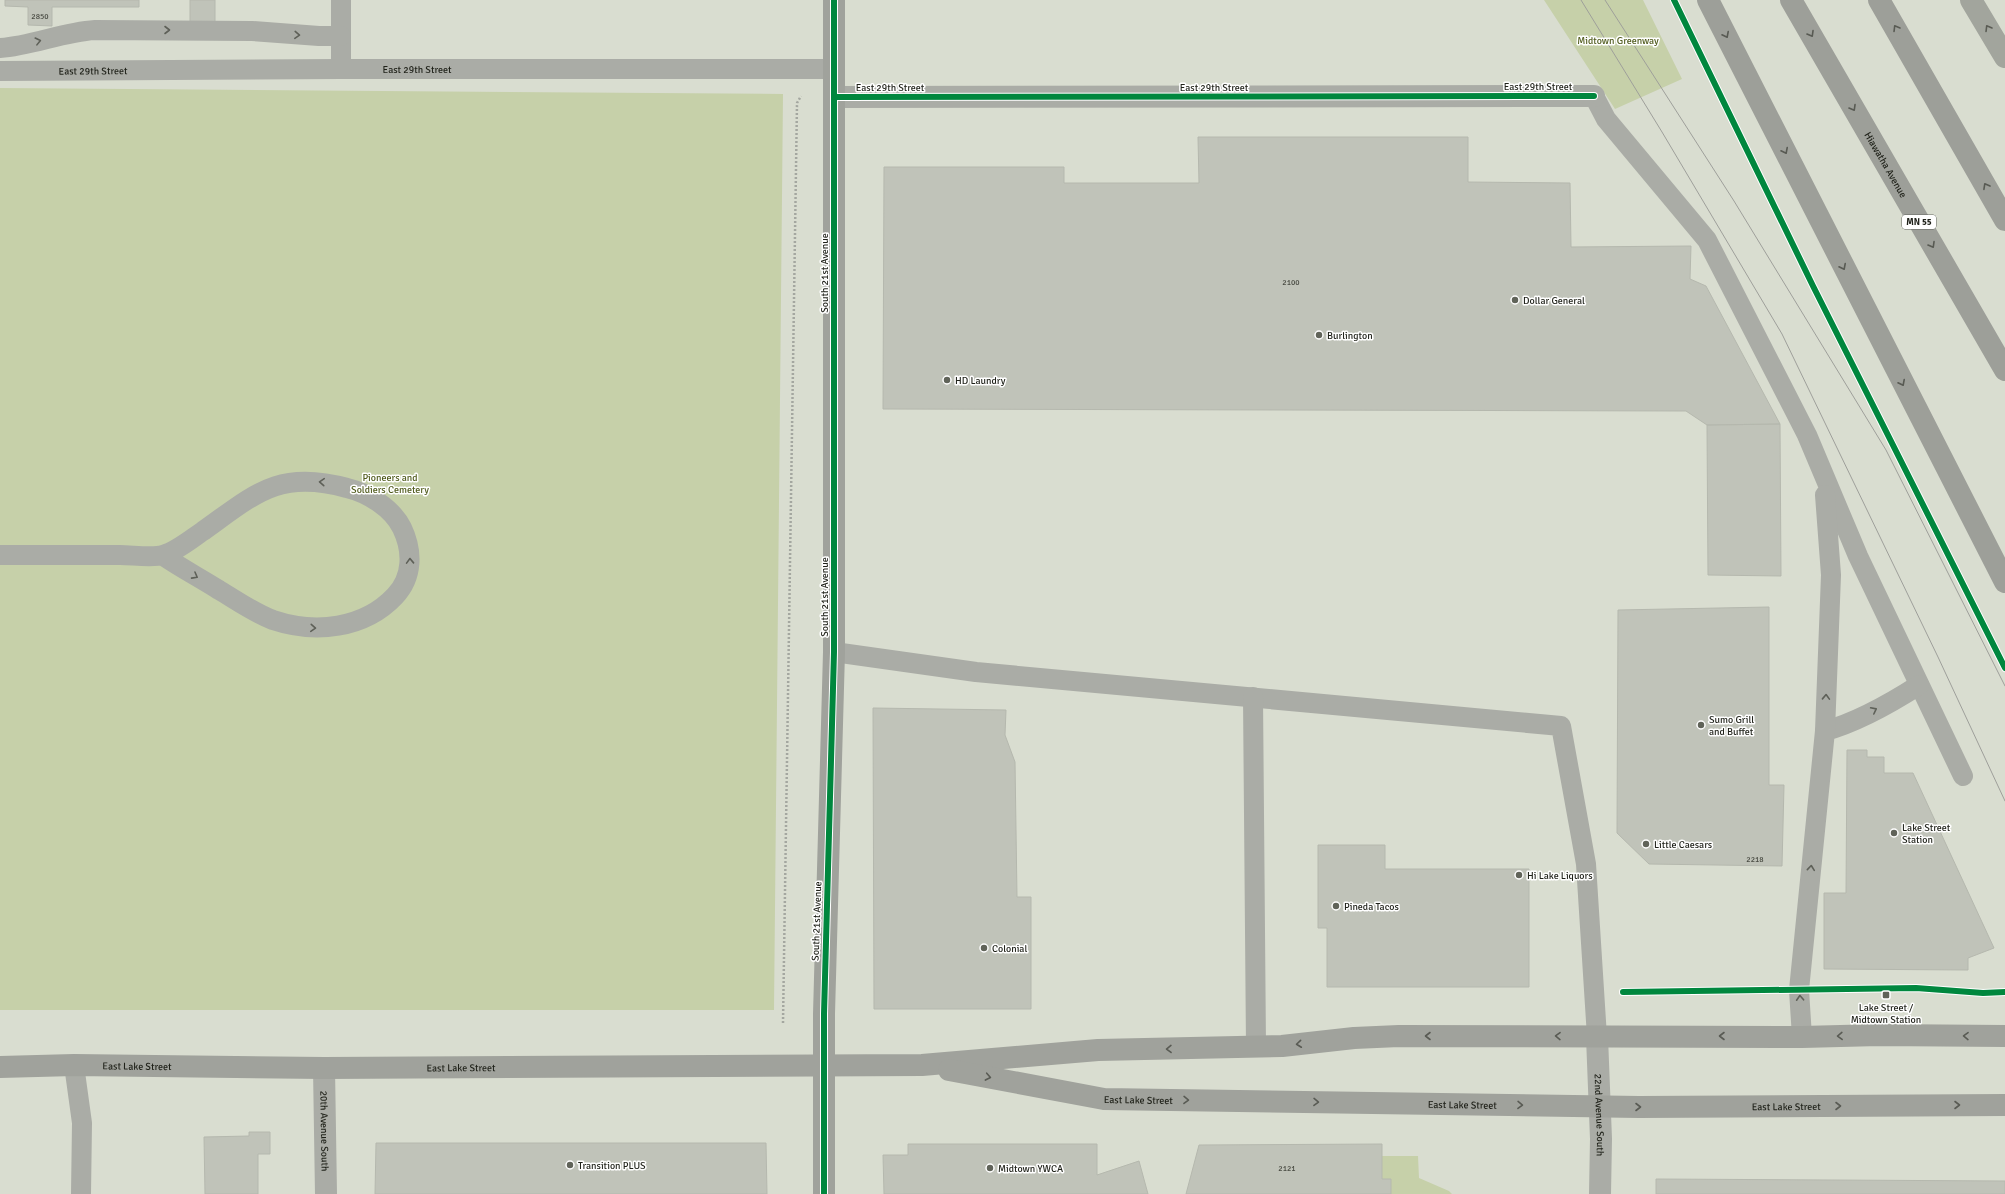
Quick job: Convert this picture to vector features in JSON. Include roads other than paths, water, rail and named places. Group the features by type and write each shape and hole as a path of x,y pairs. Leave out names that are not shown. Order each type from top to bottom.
{"highway":[{"path":"1708,0 2005,582"},
{"name":"Hiawatha Avenue","path":"1791,0 2005,370"},
{"path":"1879,0 1912,55 2005,220"}],"main road":[{"name":"South 21st Avenue","path":"824,1194 824,1014 834,652 834,0"},
{"path":"1971,0 2005,57"},
{"name":"East Lake Street","path":"0,1067 74,1065 324,1068 922,1065 1098,1050 1282,1046 1354,1038 1399,1036 2005,1036"},
{"name":"East Lake Street","path":"922,1065 1104,1099 1599,1106 2005,1105"}],"street":[{"name":"East 29th Street","path":"835,97 1594,96"},
{"name":"22nd Avenue South","path":"1597,1037 1601,1139 1600,1194"},
{"name":"20th Avenue South","path":"324,1068 326,1194"}],"lane":[{"path":"341,0 341,69"},
{"path":"0,48 13,48 77,31 95,30 252,31 312,36 341,36"},
{"name":"East 29th Street","path":"0,71 835,69"},
{"path":"1594,96 1606,119 1707,240 1806,435 1824,480 1963,776"},
{"path":"1802,1037 1799,990 1825,730 1831,575 1824,480"},
{"path":"0,555 162,555 190,540 255,495 279,484 302,481 329,483 358,491 383,506 401,526 409,546 410,568 403,588 386,606 363,619 339,626 317,628 296,626 271,619 183,570 162,555"},
{"path":"834,652 976,672 1561,726 1586,864 1597,1037"},
{"path":"1825,730 1841,727 1901,697 1919,685"},
{"path":"1253,697 1256,1047"},
{"path":"74,1065 82,1123 81,1194"}],"tram line":[{"path":"1581,0 1662,132 1782,334 1938,657 2005,801"},
{"path":"1605,0 1734,201 1886,450 2005,686"}],"place":[{"name":"Dollar General","path":"1515,300"},
{"name":"Burlington","path":"1319,335"},
{"name":"HD Laundry","path":"947,380"},
{"name":"Sumo Grill and Buffet","path":"1701,725"},
{"name":"Lake Street Station","path":"1894,833"},
{"name":"Little Caesars","path":"1646,844"},
{"name":"Hi Lake Liquors","path":"1519,875"},
{"name":"Pineda Tacos","path":"1336,906"},
{"name":"Colonial","path":"984,948"},
{"name":"Lake Street / Midtown Station","path":"1886,995"},
{"name":"Transition PLUS","path":"570,1165"},
{"name":"Midtown YWCA","path":"990,1168"}],"park label":[{"name":"Midtown Greenway","path":"1618,40"},
{"name":"Pioneers and Soldiers Cemetery","path":"390,482"}]}
